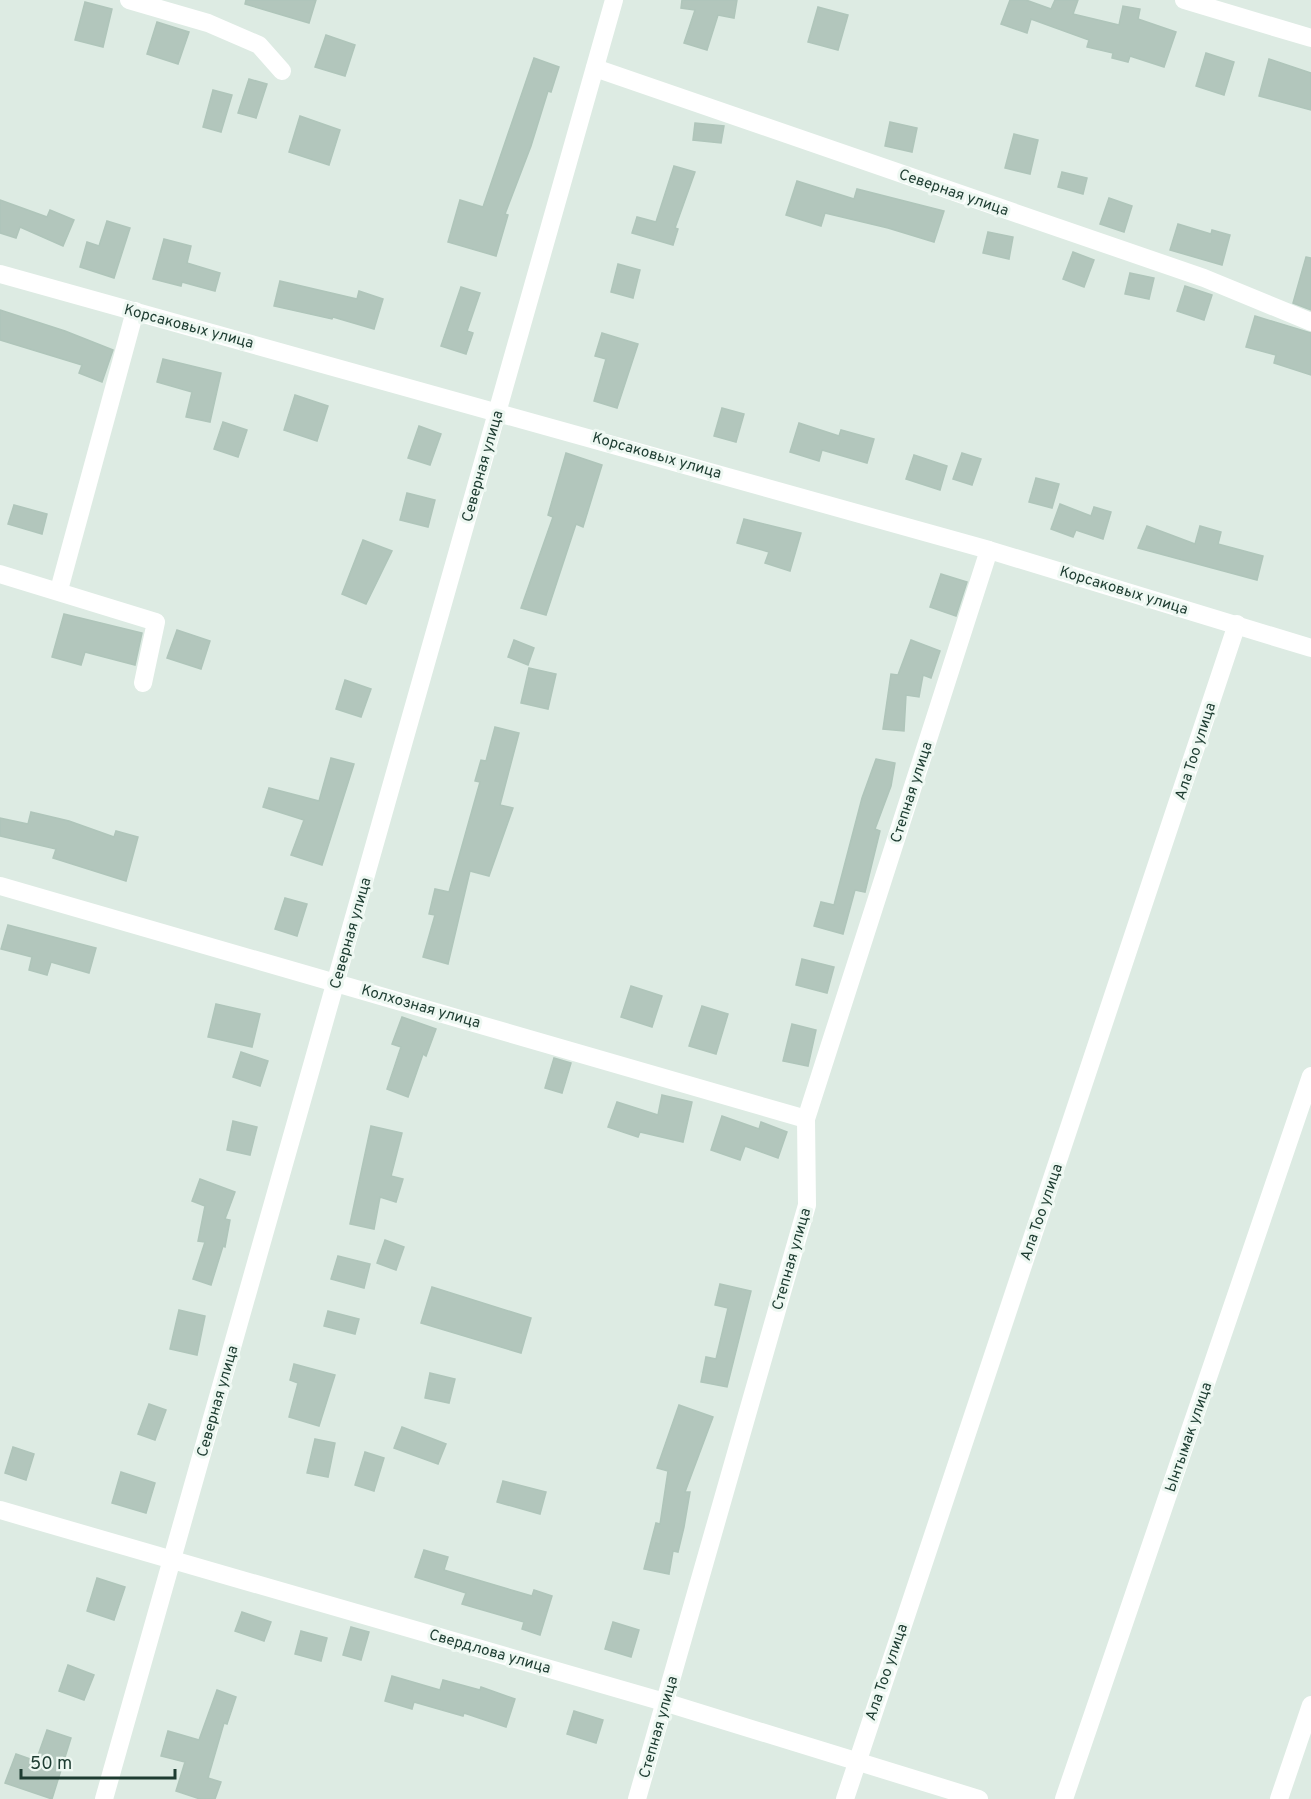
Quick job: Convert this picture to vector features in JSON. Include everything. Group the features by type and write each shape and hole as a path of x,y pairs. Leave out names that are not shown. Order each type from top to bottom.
{"street":[{"path":"129,0 208,23 259,45 282,71"},
{"name":"Северная улица","path":"104,1799 614,0"},
{"path":"1184,0 1311,38"},
{"name":"Северная улица","path":"595,68 1204,278 1311,322"},
{"name":"Корсаковых улица","path":"0,274 498,410 989,549 1311,648"},
{"path":"59,590 135,311"},
{"name":"Степная улица","path":"637,1799 807,1205 806,1119 989,549"},
{"path":"0,574 59,590 156,622 142,683"},
{"name":"Ала Тоо улица","path":"845,1799 1237,624"},
{"name":"Колхозная улица","path":"0,886 336,981 806,1119"},
{"name":"Ынтымак улица","path":"1064,1799 1311,1076"},
{"name":"Свердлова улица","path":"0,1510 664,1702 979,1799"},
{"path":"1279,1799 1311,1705"}],"building":[{"path":"246,0 316,0 309,23 245,4"},
{"path":"682,0 737,0 734,18 718,15 707,50 684,43 695,10 681,8"},
{"path":"1010,0 1026,0 1051,9 1055,0 1078,0 1073,14 1119,25 1123,6 1140,9 1138,19 1176,32 1164,67 1130,56 1128,62 1112,58 1113,53 1087,47 1089,40 1031,19 1027,33 1001,24"},
{"path":"85,2 112,9 103,47 75,40"},
{"path":"818,7 848,15 838,50 808,42"},
{"path":"157,22 189,32 178,64 147,54"},
{"path":"326,35 355,45 345,76 315,67"},
{"path":"1206,53 1234,62 1224,95 1196,86"},
{"path":"534,58 559,67 551,92 548,91 531,146 505,214 508,215 496,256 448,242 460,200 483,207"},
{"path":"1269,59 1311,73 1311,110 1259,96"},
{"path":"249,79 267,84 256,118 238,113"},
{"path":"213,90 232,95 221,132 203,127"},
{"path":"300,116 340,130 329,165 289,152"},
{"path":"890,122 917,128 912,152 885,146"},
{"path":"695,123 724,126 721,143 693,140"},
{"path":"1014,134 1038,140 1030,174 1005,168"},
{"path":"674,166 695,172 675,228 678,229 673,245 632,233 637,217 656,222"},
{"path":"1062,172 1087,178 1083,194 1058,187"},
{"path":"797,181 854,199 857,189 944,211 934,242 825,213 821,226 786,215"},
{"path":"1109,198 1132,206 1124,232 1100,224"},
{"path":"0,200 47,217 50,210 74,220 63,246 20,227 16,238 0,233"},
{"path":"107,221 130,228 114,278 80,267 87,242 99,246"},
{"path":"1178,224 1211,234 1212,230 1230,235 1222,265 1170,250"},
{"path":"988,232 1013,237 1009,259 983,253"},
{"path":"164,239 191,246 187,263 220,273 215,291 182,282 181,286 153,279"},
{"path":"1073,252 1094,260 1084,287 1063,279"},
{"path":"1306,257 1311,258 1311,310 1293,303"},
{"path":"618,264 640,270 633,298 611,292"},
{"path":"1130,273 1154,278 1149,299 1125,294"},
{"path":"280,281 357,299 359,291 383,299 374,329 333,317 332,319 274,306"},
{"path":"1185,286 1212,295 1204,320 1177,311"},
{"path":"461,287 480,293 467,331 473,333 466,354 441,346"},
{"path":"0,310 65,331 113,350 102,382 79,373 82,365 0,340"},
{"path":"1255,316 1311,333 1311,375 1274,363 1276,355 1246,347"},
{"path":"602,333 638,344 617,408 594,401 606,359 595,356"},
{"path":"163,359 221,373 210,422 186,417 192,392 157,382"},
{"path":"295,395 328,406 317,441 284,430"},
{"path":"722,408 744,414 736,442 714,436"},
{"path":"223,422 247,430 238,457 214,449"},
{"path":"799,423 839,436 841,430 874,439 867,463 822,450 819,461 790,452"},
{"path":"419,426 441,434 430,465 408,458"},
{"path":"566,453 602,465 583,527 576,524 546,615 521,608 553,517 548,515"},
{"path":"962,453 981,459 972,485 953,479"},
{"path":"914,455 947,466 940,490 906,479"},
{"path":"1036,478 1059,484 1052,508 1029,502"},
{"path":"407,493 435,500 428,527 400,520"},
{"path":"1060,504 1091,516 1094,507 1111,512 1103,539 1076,530 1073,537 1051,529"},
{"path":"14,505 47,514 42,534 8,524"},
{"path":"744,519 801,533 790,571 765,563 769,552 737,543"},
{"path":"1147,526 1195,544 1200,526 1221,532 1218,544 1263,556 1257,580 1138,548"},
{"path":"363,540 392,551 366,604 342,594"},
{"path":"941,574 967,582 956,616 930,607"},
{"path":"64,614 142,633 135,665 85,652 81,665 52,657"},
{"path":"177,630 210,641 201,669 167,658"},
{"path":"514,640 534,648 528,665 508,657"},
{"path":"911,640 940,651 931,678 923,675 919,697 906,695 904,731 883,729 891,674 898,675"},
{"path":"529,668 556,674 548,709 521,703"},
{"path":"345,680 371,689 361,717 336,709"},
{"path":"495,727 519,733 500,805 513,808 489,876 470,871 448,964 423,957 435,915 429,914 435,889 449,892 480,782 475,781 481,760 486,761"},
{"path":"331,758 354,764 322,865 291,855 304,820 263,807 269,788 319,801"},
{"path":"876,759 895,763 891,786 875,829 880,831 865,892 855,890 843,934 814,926 821,902 834,905 862,798"},
{"path":"31,812 69,821 114,837 116,831 138,837 126,881 53,858 56,849 0,836 0,818 28,824"},
{"path":"285,898 307,904 297,936 275,929"},
{"path":"8,925 96,948 89,973 51,962 47,975 29,970 32,957 1,949"},
{"path":"802,959 834,967 827,993 796,985"},
{"path":"631,986 662,996 652,1027 621,1017"},
{"path":"216,1004 260,1014 252,1047 208,1037"},
{"path":"702,1006 728,1014 716,1054 689,1046"},
{"path":"402,1017 436,1029 426,1056 423,1054 408,1097 387,1089 401,1047 392,1044"},
{"path":"792,1024 816,1030 808,1066 783,1061"},
{"path":"241,1052 268,1061 260,1086 233,1077"},
{"path":"554,1058 571,1063 562,1093 545,1088"},
{"path":"662,1095 692,1102 683,1142 640,1132 638,1137 608,1127 617,1102 658,1115"},
{"path":"722,1116 759,1129 761,1122 787,1132 778,1158 745,1146 740,1160 711,1150"},
{"path":"233,1121 257,1127 250,1155 227,1150"},
{"path":"371,1126 402,1133 391,1176 403,1179 396,1202 380,1197 374,1229 350,1224"},
{"path":"200,1179 235,1192 225,1219 230,1220 225,1247 223,1246 211,1285 193,1279 205,1242 198,1241 205,1206 192,1201"},
{"path":"385,1240 404,1247 396,1270 377,1263"},
{"path":"338,1256 370,1264 364,1288 331,1279"},
{"path":"720,1284 751,1291 727,1387 701,1382 706,1357 716,1359 728,1308 715,1305"},
{"path":"432,1287 531,1318 521,1353 421,1323"},
{"path":"179,1310 205,1316 197,1355 170,1349"},
{"path":"328,1311 359,1319 355,1334 324,1326"},
{"path":"294,1364 335,1375 319,1426 289,1417 298,1383 290,1380"},
{"path":"430,1373 455,1379 449,1403 425,1398"},
{"path":"149,1404 166,1410 155,1440 138,1434"},
{"path":"679,1405 713,1417 685,1492 690,1492 684,1527 678,1552 673,1551 669,1574 644,1569 656,1523 660,1524 668,1471 657,1468"},
{"path":"402,1427 446,1444 438,1464 394,1448"},
{"path":"315,1439 335,1443 328,1477 307,1473"},
{"path":"13,1447 34,1454 26,1480 5,1473"},
{"path":"365,1452 384,1458 374,1491 355,1485"},
{"path":"121,1472 155,1483 146,1513 112,1503"},
{"path":"503,1481 546,1492 540,1514 497,1502"},
{"path":"424,1550 448,1557 444,1570 532,1596 534,1590 552,1596 540,1635 522,1629 524,1622 462,1604 466,1593 415,1577"},
{"path":"97,1578 125,1587 114,1620 87,1611"},
{"path":"242,1612 271,1622 264,1641 235,1631"},
{"path":"613,1622 639,1630 631,1657 605,1649"},
{"path":"351,1627 369,1632 361,1660 343,1655"},
{"path":"301,1631 327,1638 321,1661 295,1654"},
{"path":"68,1665 94,1675 84,1700 59,1691"},
{"path":"392,1676 440,1690 443,1680 480,1690 481,1687 515,1699 506,1727 464,1713 463,1716 414,1702 412,1709 385,1701"},
{"path":"217,1690 236,1697 227,1724 224,1723 208,1778 221,1782 215,1799 200,1799 176,1791 185,1762 161,1756 168,1731 199,1740"},
{"path":"574,1711 603,1720 596,1743 567,1734"},
{"path":"47,1730 71,1738 52,1799 5,1783 16,1754 36,1761"}]}
